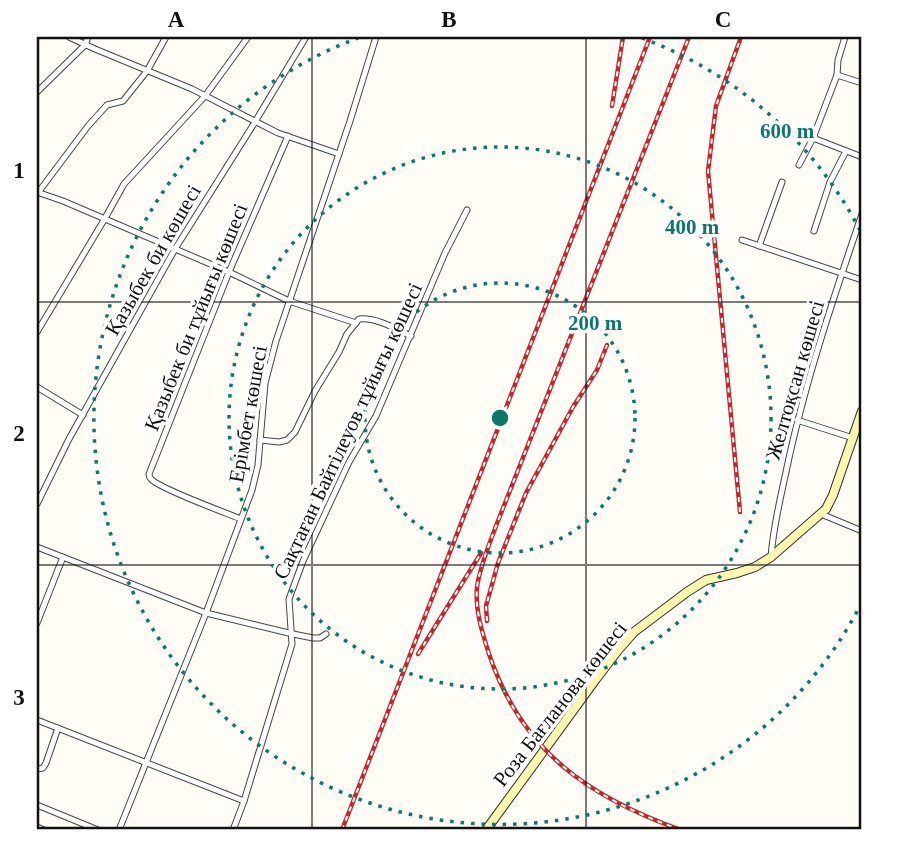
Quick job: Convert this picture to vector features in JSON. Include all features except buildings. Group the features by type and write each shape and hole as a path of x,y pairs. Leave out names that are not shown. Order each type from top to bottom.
{"street":[{"path":"69,37 205,96 288,136 339,154"},
{"path":"37,92 85,45 88,37"},
{"path":"166,37 147,71 123,100 107,105 88,126 37,193 64,201 229,272 289,301 356,323"},
{"path":"37,332 124,184 205,96 248,37"},
{"name":"Қазыбек би көшесі","path":"37,504 175,249 256,122 306,37"},
{"name":"Ерімбет көшесі","path":"119,830 206,612 251,490 258,465 265,383 276,341 376,37"},
{"path":"799,165 813,138 837,75 838,60 845,37"},
{"path":"837,75 862,83"},
{"name":"Қазыбек би тұйығы көшесі","path":"241,519 155,482 149,474 229,272 288,136"},
{"path":"813,138 862,157"},
{"path":"814,231 830,182 846,151"},
{"path":"759,246 782,182"},
{"name":"Сақтаған Байтілеуов тұйығы көшесі","path":"233,830 292,644 289,599 303,561 349,462 376,416 445,253 467,210"},
{"name":"Желтоқсан көшесі","path":"771,557 772,535 797,420 862,214"},
{"path":"743,240 862,280"},
{"path":"260,440 279,442 287,440 295,432 347,334 359,319 366,318 411,336"},
{"path":"37,387 83,415"},
{"name":"Роза Бағланова көшесі","path":"486,830 572,710 634,632 706,580 755,567 771,557 826,509 834,495 862,411"},
{"path":"797,420 853,438"},
{"path":"821,514 862,531"},
{"path":"37,547 206,612 313,638 326,634"},
{"path":"37,623 63,556"},
{"path":"37,720 244,801"},
{"path":"37,769 43,768 46,763 58,728"},
{"path":"37,805 98,830"},
{"path":"37,827 44,830"}],"railway":[{"path":"612,106 623,37"},
{"path":"342,830 650,37"},
{"path":"681,830 648,817 589,786 540,744 520,718 503,688 489,654 478,613 477,587 496,526 689,37"},
{"path":"740,512 708,171 716,106 741,37"},
{"path":"487,621 486,606 498,563 526,493 573,407 597,370 607,345"},
{"path":"418,654 481,553"}]}
